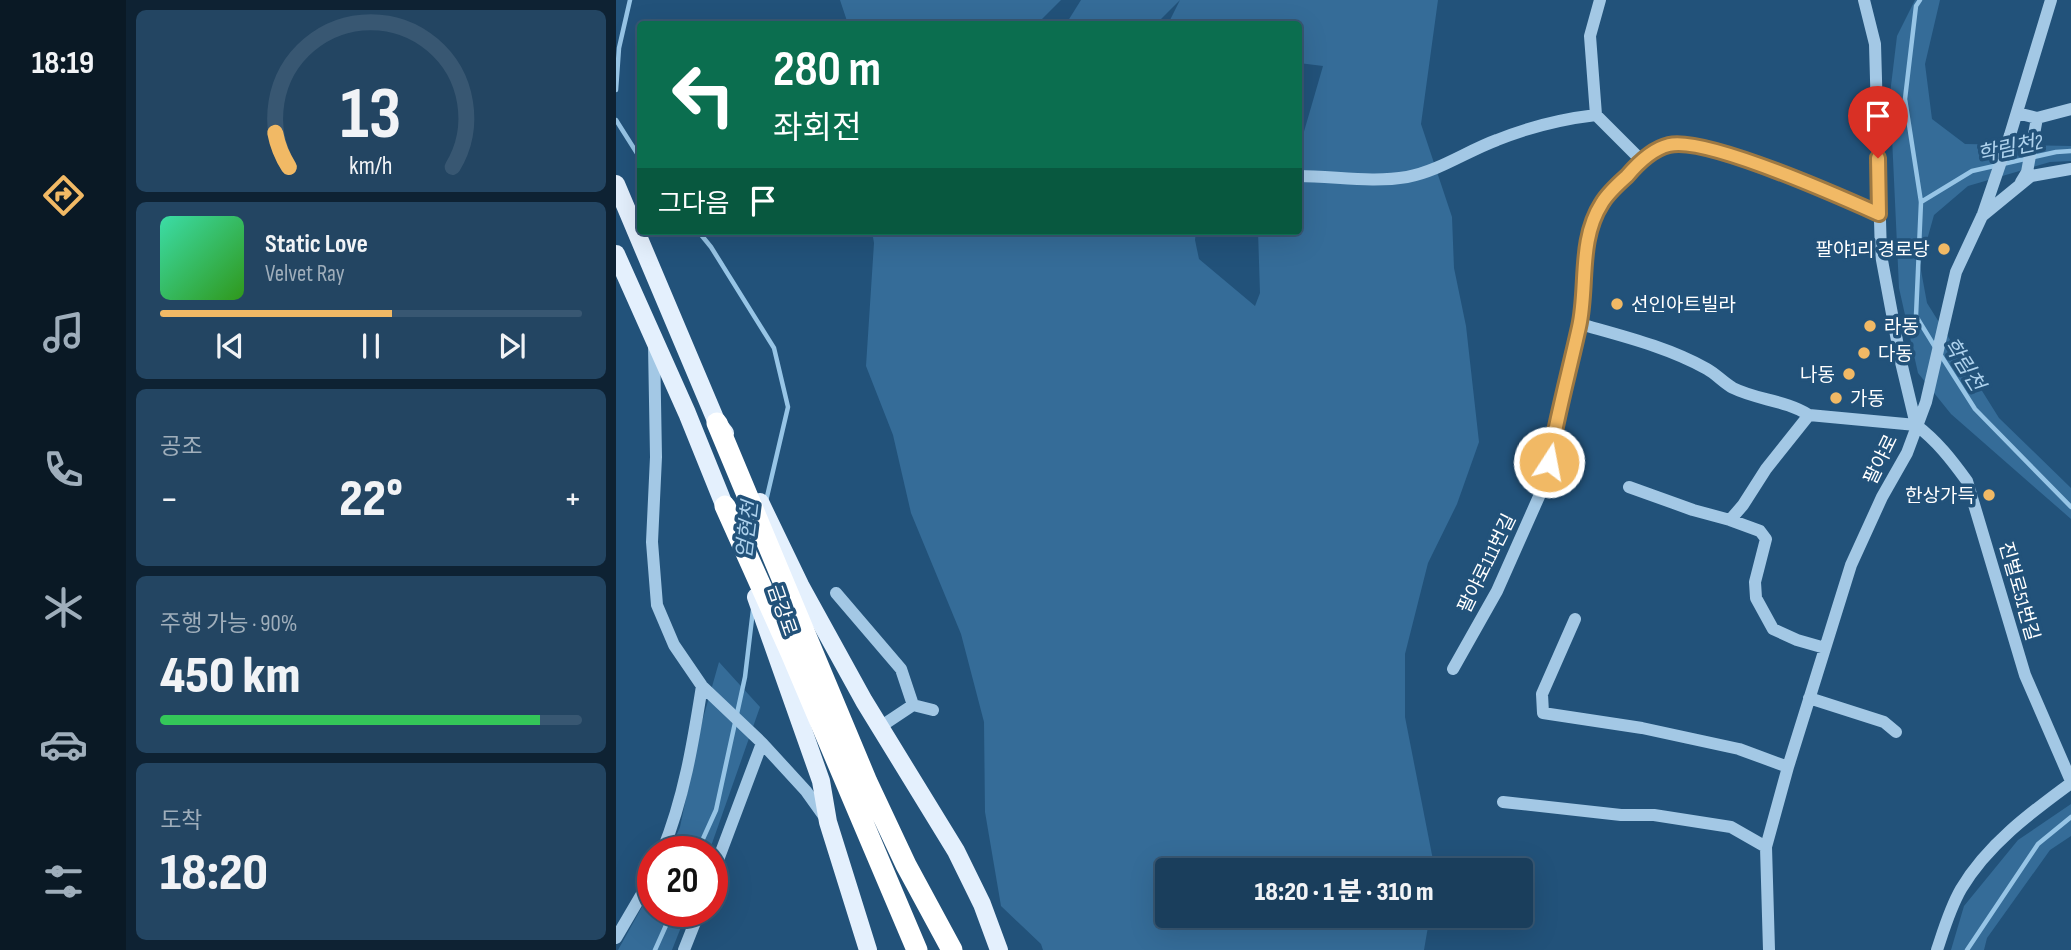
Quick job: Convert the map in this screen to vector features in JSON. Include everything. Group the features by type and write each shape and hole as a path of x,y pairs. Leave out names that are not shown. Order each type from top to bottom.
{"highway":[{"path":"725,436 795,592 867,782 906,865 952,950"},
{"path":"725,506 786,662 917,950"}],"main road":[{"path":"616,184 637,233"},
{"path":"638,235 725,436"},
{"path":"616,254 725,506"},
{"path":"795,592 956,851 982,904 999,950"},
{"path":"786,662 821,781 828,822 868,950"}],"street":[{"path":"1600,0 1590,36 1596,115 1641,160"},
{"path":"1864,0 1875,44 1881,255 1916,425"},
{"path":"1916,425 1926,402 1954,281 1994,183 2052,0"},
{"path":"2037,124 2071,109"},
{"path":"2017,113 2037,124"},
{"path":"1302,176 1369,180 1408,176 1497,140 1559,120 1596,115"},
{"path":"2017,188 2027,172 2037,124"},
{"name":"팔야로111번길","path":"1453,669 1497,591 1545,483 1565,379 1580,324 1583,270 1593,219 1603,201 1641,160 1670,145 1695,146 1775,170 1879,214"},
{"path":"1982,216 2031,176 2071,169"},
{"name":"팔야로","path":"1580,324 1622,335 1680,356 1708,369 1733,388 1796,406 1809,415 1916,425 1907,453 1882,497 1851,565 1788,767 1766,847 1769,950"},
{"path":"653,338 656,457 652,541 657,605 674,645 702,686 760,741 806,791 828,822"},
{"path":"1730,520 1743,505 1766,468 1809,415"},
{"name":"진벌로51번길","path":"1916,425 1941,447 1967,481 2025,675 2071,782"},
{"path":"1629,487 1760,531 1766,539 1755,582 1756,598 1773,629 1825,648"},
{"path":"836,593 901,669 913,705"},
{"path":"1575,619 1542,694 1543,713 1642,729 1739,749 1788,767"},
{"path":"669,836 688,773 702,686"},
{"path":"1809,698 1884,722 1896,732"},
{"path":"880,727 913,705 933,710"},
{"path":"726,836 760,741"},
{"path":"1937,950 1947,919 1962,888 1996,844 2071,782"},
{"path":"1503,802 1620,816 1654,815 1731,827 1766,847"},
{"path":"616,938 637,902"},
{"path":"684,950 693,927"}],"shaded area":[{"path":"840,0 1061,0 1040,21 847,21"},
{"path":"1081,0 1180,0 1159,21 1068,21"},
{"path":"1180,0 1438,0 1421,124 1452,217 1454,268 1466,326 1479,442 1457,504 1428,563 1405,654 1405,717 1433,858 1155,858 1155,928 1428,928 1424,950 1043,950 1041,944 1001,906 985,812 984,722 961,634 911,513 893,435 866,366 873,235 1196,235 1199,259 1255,306 1260,293 1258,235 1302,235 1303,135 1323,66 1302,63 1302,21 1170,21"},
{"path":"1915,0 1940,0 1925,64 1932,119 1965,144 2071,146 2071,161 2050,162 1968,186 1934,215 1920,265 1927,303 1999,418 2071,488 2071,519 1951,414 1918,373 1899,288 1890,94 1897,36"},
{"path":"719,662 760,707 715,836 676,836 680,827 702,722"},
{"path":"2071,804 2071,836 2050,850 1987,938 1984,950 1951,950 1964,906 2018,840"},
{"path":"637,916 637,927 681,927 672,950 618,950"}],"waterway":[{"name":"엄현천","path":"616,90 619,48 630,0"},
{"path":"1920,0 1916,6 1905,99 1921,202 1916,316 1935,347"},
{"name":"엄현천","path":"616,120 637,153"},
{"name":"학림천2","path":"1921,202 1972,171 2071,151"},
{"name":"엄현천","path":"701,235 774,348 788,407 766,501"},
{"name":"학림천","path":"1940,354 1975,409 2071,507"},
{"name":"엄현천","path":"704,836 716,810 745,677 753,610"},
{"name":"학림천","path":"1967,950 2038,844 2071,817"},
{"name":"엄현천","path":"655,950 665,927"}],"place":[{"name":"팔야1리 경로당","path":"1944,249"},
{"name":"선인아트빌라","path":"1617,304"},
{"name":"라동","path":"1870,326"},
{"name":"다동","path":"1864,353"},
{"name":"나동","path":"1849,374"},
{"name":"가동","path":"1836,398"},
{"name":"한상가득","path":"1989,495"}],"route":[{"path":"1549,462 1565,379 1580,324 1583,270 1593,219 1603,201 1641,160 1670,145 1695,146 1775,170 1879,214 1878,158"}]}
